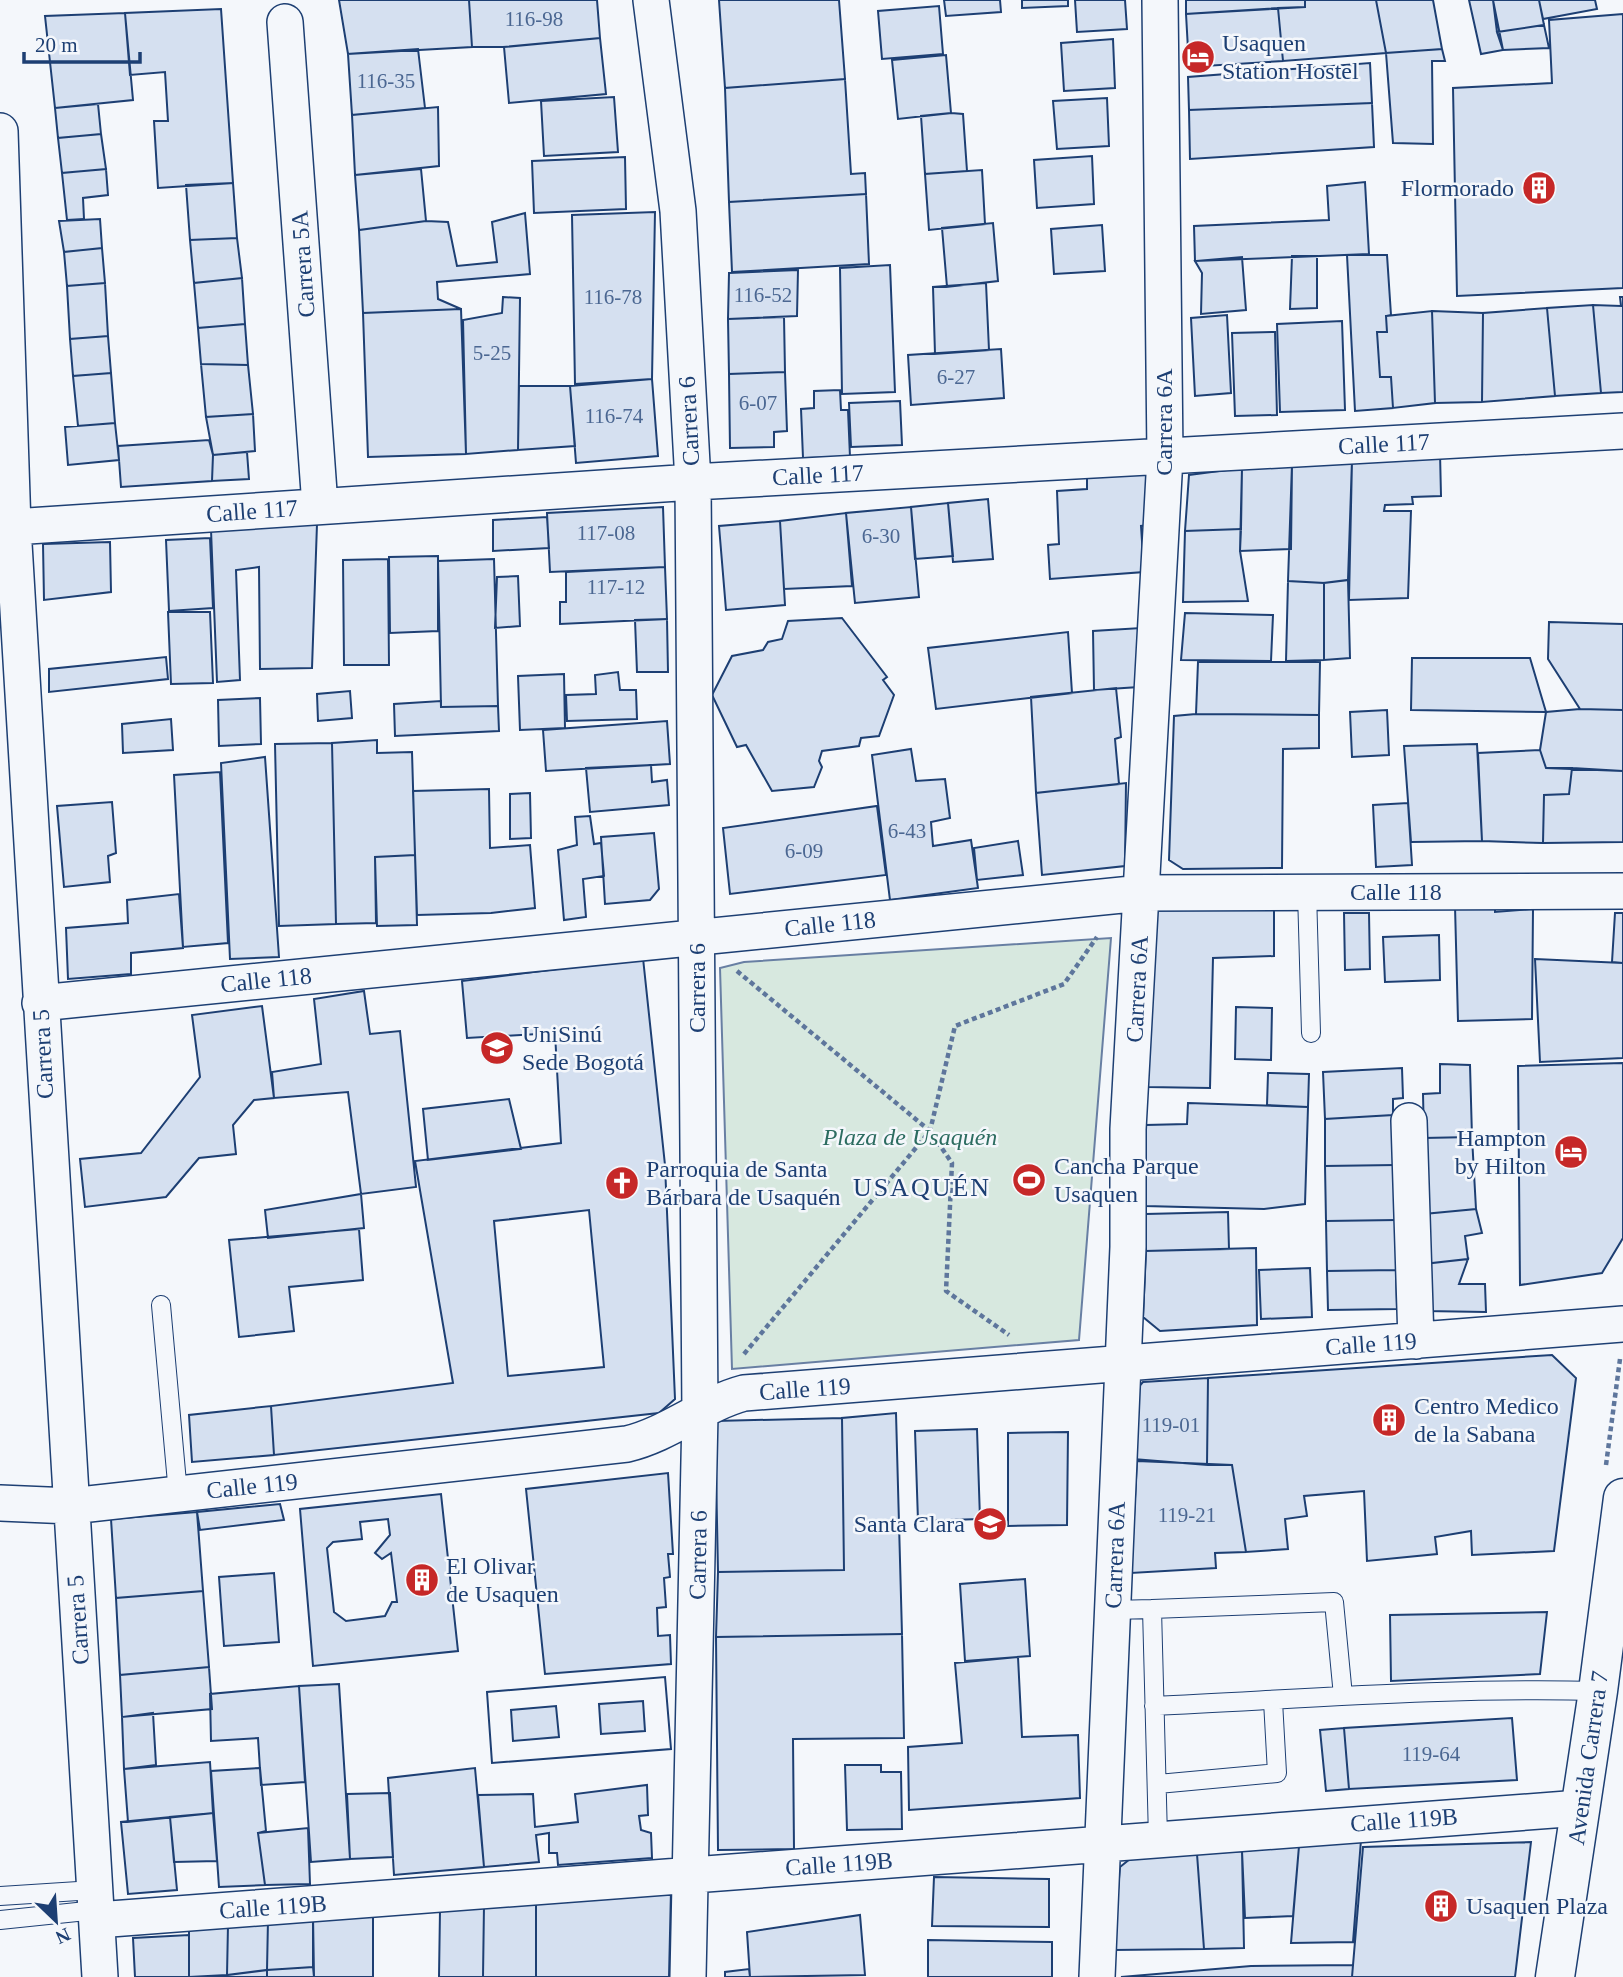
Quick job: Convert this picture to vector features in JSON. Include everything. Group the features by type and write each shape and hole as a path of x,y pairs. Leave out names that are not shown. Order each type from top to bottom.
{"main road":[{"name":"Avenida Carrera 7","path":"1555,1977 1598,1691 1623,1498"}],"street":[{"name":"Carrera 6","path":"652,0 678,211 693,482 700,1414 688,1977"},
{"name":"Carrera 6A","path":"1097,1977 1128,1247 1128,1129 1165,457 1160,0"},
{"name":"Carrera 5A","path":"285,22 320,506"},
{"name":"Carrera 5","path":"0,131 13,527 100,1977"},
{"name":"Calle 117","path":"13,527 693,482 1165,457 1469,446 1623,431"},
{"name":"Calle 118","path":"40,1003 1142,893 1623,891"},
{"path":"1409,1121 1416,1341"},
{"name":"Calle 119","path":"0,1503 71,1506 627,1444 649,1438 700,1414 726,1398 744,1393 1623,1324"},
{"name":"Calle 119B","path":"96,1906 691,1875 1580,1808"}],"lane":[{"path":"1307,892 1311,1033"},
{"path":"161,1305 178,1494"},
{"path":"1113,1610 1334,1602 1343,1696"},
{"path":"1152,1609 1158,1839"},
{"path":"1154,1706 1518,1690 1598,1691"},
{"path":"1158,1784 1277,1773 1273,1700"},
{"path":"0,1896 96,1906"},
{"path":"0,1920 96,1906"}],"path":[{"path":"739,1361 930,1131 955,1026 1065,984 1097,937"},
{"path":"737,971 930,1131 952,1163 946,1291 1010,1336"}],"green space":[{"name":"Plaza de Usaquén","path":"1111,938 1079,1340 732,1369 720,968 744,962"}],"building":[{"path":"339,0 469,0 472,47 348,54"},
{"path":"469,0 597,0 600,38 504,47 472,47"},
{"path":"719,0 839,0 845,79 725,88"},
{"path":"944,0 1000,0 1001,12 946,16"},
{"path":"1022,0 1068,0 1068,6 1022,8"},
{"path":"1075,0 1125,0 1127,29 1077,32"},
{"path":"1186,0 1305,0 1305,7 1186,14"},
{"path":"1305,0 1376,0 1386,53 1283,61 1278,8 1305,7"},
{"path":"1376,0 1433,0 1442,49 1386,53"},
{"path":"1469,0 1493,0 1503,50 1481,54"},
{"path":"1493,0 1539,0 1544,25 1497,32"},
{"path":"1539,0 1595,0 1597,9 1543,19"},
{"path":"939,6 943,54 882,59 878,11"},
{"path":"1278,8 1283,61 1189,67 1186,14"},
{"path":"221,9 233,183 158,188 154,121 168,121 165,72 130,75 125,13"},
{"path":"125,13 133,100 55,108 45,16"},
{"name":"Flormorado","path":"1623,14 1623,288 1457,296 1453,88 1552,83 1549,20"},
{"path":"1544,25 1549,48 1503,50 1497,32"},
{"path":"600,38 606,94 509,103 504,47"},
{"path":"1113,39 1115,88 1064,91 1061,43"},
{"path":"418,49 425,108 352,115 348,54"},
{"path":"1442,49 1445,61 1432,61 1433,144 1393,143 1386,53"},
{"path":"946,55 951,113 898,119 892,60"},
{"path":"1370,63 1372,103 1189,110 1188,77"},
{"path":"845,79 851,174 865,173 866,194 729,202 725,88"},
{"path":"614,97 618,152 544,156 541,101"},
{"path":"1107,98 1109,146 1057,149 1053,101"},
{"path":"1372,103 1374,147 1190,159 1189,110"},
{"path":"98,104 101,134 58,138 55,108"},
{"path":"438,107 439,166 355,175 352,115"},
{"path":"963,114 967,171 925,174 921,116"},
{"path":"101,134 106,169 62,173 58,138"},
{"path":"1092,156 1094,204 1037,208 1034,160"},
{"path":"625,157 626,209 534,213 532,161"},
{"path":"106,169 108,195 83,198 84,219 67,220 62,173"},
{"path":"421,169 426,221 359,230 355,175"},
{"path":"982,170 985,224 929,230 925,174"},
{"path":"1365,182 1369,254 1195,261 1194,226 1329,220 1327,186"},
{"path":"233,183 237,238 190,240 186,185"},
{"path":"866,194 869,264 732,272 729,202"},
{"path":"655,212 652,379 575,384 572,215"},
{"path":"525,213 530,274 437,282 438,299 461,309 363,313 359,230 426,221 448,222 457,266 497,262 492,222"},
{"path":"100,219 102,248 64,252 59,221"},
{"path":"993,223 998,281 947,287 942,228"},
{"path":"1102,225 1105,271 1054,274 1051,229"},
{"path":"237,238 242,278 194,283 190,240"},
{"path":"102,248 105,283 67,286 64,252"},
{"path":"1347,255 1387,255 1391,315 1386,316 1387,332 1377,332 1380,377 1391,377 1393,408 1355,411"},
{"path":"1292,256 1317,256 1317,308 1290,309"},
{"path":"1242,257 1246,310 1201,314 1202,273 1195,261"},
{"path":"890,265 895,392 842,394 840,268"},
{"path":"798,270 797,316 728,319 729,273"},
{"path":"242,278 245,324 198,328 194,283"},
{"path":"105,283 108,336 70,339 67,286"},
{"path":"986,283 989,350 935,354 933,287"},
{"path":"503,297 520,298 518,450 466,454 463,320 502,313"},
{"path":"1620,297 1623,297 1623,392 1601,393 1593,305 1621,306"},
{"path":"1593,305 1601,393 1555,396 1547,308"},
{"path":"1547,308 1555,396 1482,402 1483,313"},
{"path":"461,309 466,454 368,457 363,313"},
{"path":"1432,311 1483,313 1482,402 1435,403"},
{"path":"1432,311 1435,403 1393,408 1391,377 1380,377 1377,332 1387,332 1386,316"},
{"path":"1227,315 1231,393 1195,396 1191,318"},
{"path":"784,317 785,372 729,374 728,319"},
{"path":"1342,321 1345,410 1280,412 1277,324"},
{"path":"245,324 248,365 201,364 198,328"},
{"path":"1275,332 1277,415 1235,416 1232,333"},
{"path":"108,336 111,373 73,376 70,339"},
{"path":"1001,349 1004,398 911,405 908,355"},
{"path":"201,364 248,365 253,414 206,417"},
{"path":"785,372 787,431 774,432 774,447 730,448 729,374"},
{"path":"111,373 115,423 78,426 73,376"},
{"path":"652,379 658,456 576,463 570,386"},
{"path":"519,386 570,386 575,446 518,450"},
{"path":"840,390 841,410 848,410 850,457 803,458 801,409 814,408 814,391"},
{"path":"900,401 902,445 851,447 849,403"},
{"path":"253,414 255,451 213,455 206,417"},
{"path":"115,423 119,460 68,465 65,427"},
{"path":"209,440 213,455 212,481 121,487 118,446"},
{"path":"247,452 249,479 212,481 213,455"},
{"path":"1440,453 1441,496 1412,497 1413,504 1385,505 1384,511 1411,511 1408,598 1349,600 1352,460"},
{"path":"1352,460 1348,580 1324,583 1288,581 1292,464"},
{"path":"1292,464 1291,549 1240,551 1242,468"},
{"path":"1242,468 1241,529 1185,531 1189,475"},
{"path":"1147,473 1150,525 1141,526 1144,572 1050,579 1048,545 1059,544 1057,491 1087,489 1087,477"},
{"path":"988,499 993,559 953,562 948,503"},
{"path":"948,503 953,556 915,559 911,507"},
{"path":"663,507 665,567 550,572 547,513"},
{"path":"911,507 919,597 855,603 846,513"},
{"path":"846,513 852,586 784,589 780,521"},
{"path":"547,517 549,548 493,551 493,520"},
{"path":"780,521 785,605 726,610 719,526"},
{"path":"317,524 312,668 260,669 259,567 236,570 240,680 217,682 211,530"},
{"path":"1241,529 1240,551 1248,601 1183,602 1185,531"},
{"path":"210,538 213,608 169,611 166,540"},
{"path":"110,542 111,592 44,600 43,544"},
{"path":"438,556 438,631 390,633 389,557"},
{"path":"388,559 389,665 344,665 343,560"},
{"path":"494,559 498,706 441,707 438,561"},
{"path":"665,567 667,619 560,624 560,602 566,602 566,572"},
{"path":"518,576 520,626 495,628 497,577"},
{"path":"1348,580 1350,658 1324,660 1324,583"},
{"path":"1288,581 1324,583 1324,660 1286,661"},
{"path":"168,612 210,612 213,683 171,684"},
{"path":"1185,613 1273,615 1271,661 1181,660"},
{"path":"842,618 887,677 883,680 894,695 879,736 861,738 859,746 822,751 819,761 822,767 814,787 772,791 746,745 737,747 712,695 732,656 763,650 768,642 782,639 788,621"},
{"path":"667,619 668,672 637,672 635,620"},
{"path":"1549,622 1623,624 1623,710 1580,709 1548,659"},
{"path":"1141,628 1139,687 1094,690 1093,631"},
{"path":"1068,632 1072,693 936,709 928,648"},
{"path":"166,657 168,679 49,692 49,669"},
{"path":"1412,658 1530,658 1546,712 1411,710"},
{"path":"1198,662 1320,662 1319,715 1196,714"},
{"path":"618,672 620,690 636,690 637,719 567,721 566,695 596,694 595,675"},
{"path":"564,674 565,728 520,730 518,676"},
{"path":"1116,688 1121,737 1115,739 1119,784 1036,793 1031,697"},
{"path":"350,691 352,718 318,721 317,694"},
{"path":"260,698 261,744 219,746 218,700"},
{"path":"441,701 441,707 498,706 499,731 395,736 394,704"},
{"path":"1580,709 1623,710 1623,771 1546,768 1540,750 1546,712"},
{"path":"1387,710 1389,755 1352,757 1350,712"},
{"path":"1319,715 1319,748 1283,749 1282,868 1183,869 1169,860 1174,716"},
{"path":"171,719 173,750 123,753 122,724"},
{"path":"667,721 670,764 546,771 543,730"},
{"path":"377,740 377,753 412,752 415,855 375,857 376,923 336,924 332,743"},
{"path":"332,743 336,924 279,926 275,744"},
{"path":"1477,744 1482,841 1411,842 1404,746"},
{"path":"911,749 916,781 945,779 950,818 931,822 933,846 971,840 978,888 890,900 872,755"},
{"path":"1540,750 1546,768 1572,768 1569,794 1544,795 1543,843 1482,841 1478,753"},
{"path":"265,757 279,957 230,959 221,763"},
{"path":"651,765 652,782 667,780 669,805 590,812 586,768"},
{"path":"1572,768 1623,771 1623,842 1543,843 1544,795 1569,794"},
{"path":"220,772 228,943 183,947 174,775"},
{"path":"1126,783 1125,866 1042,875 1036,793"},
{"path":"489,789 490,848 530,845 535,908 491,913 417,915 413,791"},
{"path":"530,793 531,838 510,839 510,794"},
{"path":"112,802 116,853 108,856 110,882 64,887 57,806"},
{"path":"1408,803 1412,865 1376,867 1373,805"},
{"path":"877,806 886,875 730,894 723,828"},
{"path":"590,816 594,844 601,843 604,876 583,879 586,917 564,920 558,850 577,845 575,817"},
{"path":"654,833 659,889 650,900 605,904 601,837"},
{"path":"1018,841 1023,875 977,880 974,848"},
{"path":"415,855 417,925 377,926 375,857"},
{"path":"179,894 183,948 131,953 131,974 68,979 66,928 128,923 127,900"},
{"path":"1155,906 1274,909 1274,956 1213,958 1210,1088 1147,1087"},
{"path":"1455,906 1495,906 1495,912 1533,909 1532,1019 1458,1021"},
{"path":"1344,913 1369,913 1370,969 1345,970"},
{"path":"1615,913 1623,913 1623,963 1612,962"},
{"path":"1439,935 1440,980 1385,982 1383,937"},
{"path":"643,958 665,1165 675,1399 659,1413 274,1455 271,1406 453,1383 415,1161 561,1143 555,1033 467,1038 462,981","holes":["589,1210 604,1367 508,1376 494,1221"]},
{"path":"1535,959 1623,963 1623,1058 1540,1062"},
{"path":"364,991 370,1034 400,1031 416,1187 361,1194 348,1092 274,1098 272,1072 321,1064 314,999"},
{"path":"262,1006 274,1098 254,1100 233,1125 236,1154 199,1158 166,1197 85,1207 80,1159 141,1153 200,1077 192,1015"},
{"path":"1236,1007 1272,1008 1271,1060 1235,1059"},
{"name":"Hampton by Hilton","path":"1623,1063 1623,1238 1602,1273 1520,1285 1518,1066"},
{"path":"1440,1064 1470,1065 1472,1137 1424,1138 1423,1094 1440,1093"},
{"path":"1402,1068 1403,1098 1393,1099 1393,1115 1325,1119 1323,1072"},
{"path":"1268,1073 1309,1074 1308,1107 1267,1105"},
{"path":"509,1099 521,1149 428,1160 423,1109"},
{"path":"1188,1103 1308,1107 1305,1204 1264,1209 1145,1206 1146,1125 1187,1124"},
{"path":"1393,1115 1395,1165 1325,1166 1325,1119"},
{"path":"1472,1137 1476,1209 1424,1214 1424,1138"},
{"path":"1395,1165 1396,1220 1326,1221 1325,1166"},
{"path":"361,1194 364,1228 268,1238 265,1210"},
{"path":"1476,1209 1482,1233 1465,1236 1468,1259 1424,1264 1424,1214"},
{"path":"1228,1212 1229,1249 1146,1251 1146,1214"},
{"path":"1396,1220 1396,1270 1327,1271 1326,1221"},
{"path":"359,1229 363,1280 289,1287 294,1331 239,1337 229,1240"},
{"path":"1256,1248 1257,1325 1160,1331 1143,1317 1146,1251"},
{"path":"1468,1259 1459,1284 1485,1284 1486,1312 1425,1311 1424,1264"},
{"path":"1310,1268 1312,1317 1261,1319 1259,1270"},
{"path":"1396,1270 1397,1309 1328,1310 1327,1271"},
{"name":"Centro Medico de la Sabana","path":"1552,1355 1576,1378 1554,1551 1472,1555 1471,1531 1435,1537 1437,1554 1367,1561 1364,1491 1304,1496 1307,1516 1285,1519 1288,1549 1246,1552 1232,1465 1207,1465 1208,1378"},
{"path":"1208,1378 1207,1465 1133,1459 1135,1391 1143,1382"},
{"path":"271,1406 274,1455 192,1462 189,1415"},
{"path":"896,1413 902,1634 716,1637 718,1572 844,1570 842,1418"},
{"path":"842,1418 844,1570 718,1572 715,1421"},
{"path":"977,1429 980,1519 918,1521 915,1431"},
{"path":"1068,1432 1067,1525 1008,1526 1008,1433"},
{"path":"1137,1461 1232,1465 1246,1552 1215,1553 1216,1568 1131,1573"},
{"path":"668,1473 673,1554 668,1554 670,1577 664,1578 666,1607 657,1608 658,1636 670,1635 671,1664 545,1674 526,1489"},
{"name":"El Olivar de Usaquen","path":"441,1494 458,1651 313,1666 300,1509","holes":["388,1519 390,1535 375,1553 382,1559 391,1553 397,1602 392,1602 385,1616 346,1621 334,1612 327,1548 333,1542 362,1539 360,1522"]},
{"path":"280,1504 284,1520 200,1530 197,1512"},
{"path":"197,1512 203,1591 116,1598 111,1519"},
{"path":"274,1573 279,1642 224,1646 219,1577"},
{"path":"1025,1579 1030,1656 965,1661 960,1584"},
{"path":"203,1591 209,1667 120,1675 116,1598"},
{"path":"1547,1612 1540,1674 1391,1681 1390,1615"},
{"path":"902,1634 904,1738 793,1739 794,1849 718,1850 716,1637"},
{"path":"1018,1657 1022,1737 1078,1735 1080,1798 909,1810 908,1747 962,1743 955,1663"},
{"path":"209,1667 212,1709 122,1717 120,1675"},
{"path":"665,1677 671,1749 492,1763 487,1692","holes":["643,1701 645,1731 601,1734 599,1704","556,1706 559,1737 513,1741 511,1710"]},
{"path":"665,1677 671,1749 492,1763 487,1692"},
{"path":"339,1684 350,1859 311,1862 299,1686"},
{"path":"299,1686 305,1782 261,1785 258,1738 211,1741 210,1694"},
{"path":"153,1713 156,1765 124,1769 122,1717"},
{"path":"1512,1718 1517,1780 1349,1789 1344,1728"},
{"path":"1344,1728 1349,1789 1326,1791 1320,1730"},
{"path":"210,1762 213,1813 128,1822 124,1769"},
{"path":"845,1765 881,1765 881,1772 901,1772 902,1829 847,1830"},
{"path":"260,1768 266,1831 258,1833 265,1885 219,1887 211,1771"},
{"path":"475,1768 484,1867 394,1875 388,1778"},
{"path":"647,1785 648,1815 639,1816 641,1830 651,1833 652,1858 558,1865 557,1853 549,1853 549,1833 536,1835 539,1862 484,1867 478,1795 533,1794 535,1827 578,1822 575,1794"},
{"path":"390,1793 393,1857 350,1859 347,1794"},
{"path":"213,1813 217,1861 174,1862 170,1817"},
{"path":"170,1817 177,1890 128,1894 121,1822"},
{"path":"308,1828 310,1884 265,1885 258,1833"},
{"path":"1361,1840 1353,1942 1291,1943 1299,1846"},
{"name":"Usaquen Plaza","path":"1531,1842 1515,1977 1352,1977 1363,1847"},
{"path":"1299,1846 1293,1916 1245,1918 1242,1851"},
{"path":"1242,1851 1244,1948 1204,1949 1197,1854"},
{"path":"1197,1854 1204,1949 1113,1950 1120,1867 1135,1855"},
{"path":"934,1877 1049,1879 1049,1927 932,1926"},
{"path":"671,1890 669,1977 536,1977 536,1901"},
{"path":"536,1901 536,1977 483,1977 484,1905"},
{"path":"484,1905 483,1977 439,1977 440,1910"},
{"path":"373,1913 373,1977 314,1977 313,1916"},
{"path":"860,1915 865,1975 750,1977 747,1932"},
{"path":"313,1916 313,1967 267,1970 268,1920"},
{"path":"268,1920 267,1970 227,1975 228,1925"},
{"path":"228,1925 227,1975 189,1977 189,1929"},
{"path":"189,1935 189,1977 135,1977 133,1938"},
{"path":"928,1940 1052,1942 1052,1977 928,1977"},
{"path":"1353,1965 1352,1977 1121,1977 1251,1966"},
{"path":"313,1967 314,1977 267,1977 267,1970"},
{"path":"749,1969 750,1977 725,1977 725,1972"},
{"path":"267,1970 267,1977 212,1977 227,1975"}],"place":[{"name":"Usaquen Station Hostel","path":"1198,57"},
{"name":"Flormorado","path":"1539,188"},
{"name":"UniSinú Sede Bogotá","path":"497,1048"},
{"name":"Hampton by Hilton","path":"1571,1152"},
{"name":"Cancha Parque Usaquen","path":"1029,1180"},
{"name":"Parroquia de Santa Bárbara de Usaquén","path":"622,1183"},
{"name":"Centro Medico de la Sabana","path":"1389,1420"},
{"name":"Santa Clara","path":"990,1524"},
{"name":"El Olivar de Usaquen","path":"422,1580"},
{"name":"Usaquen Plaza","path":"1441,1906"}],"district":[{"name":"USAQUÉN","path":"922,1187"}]}
